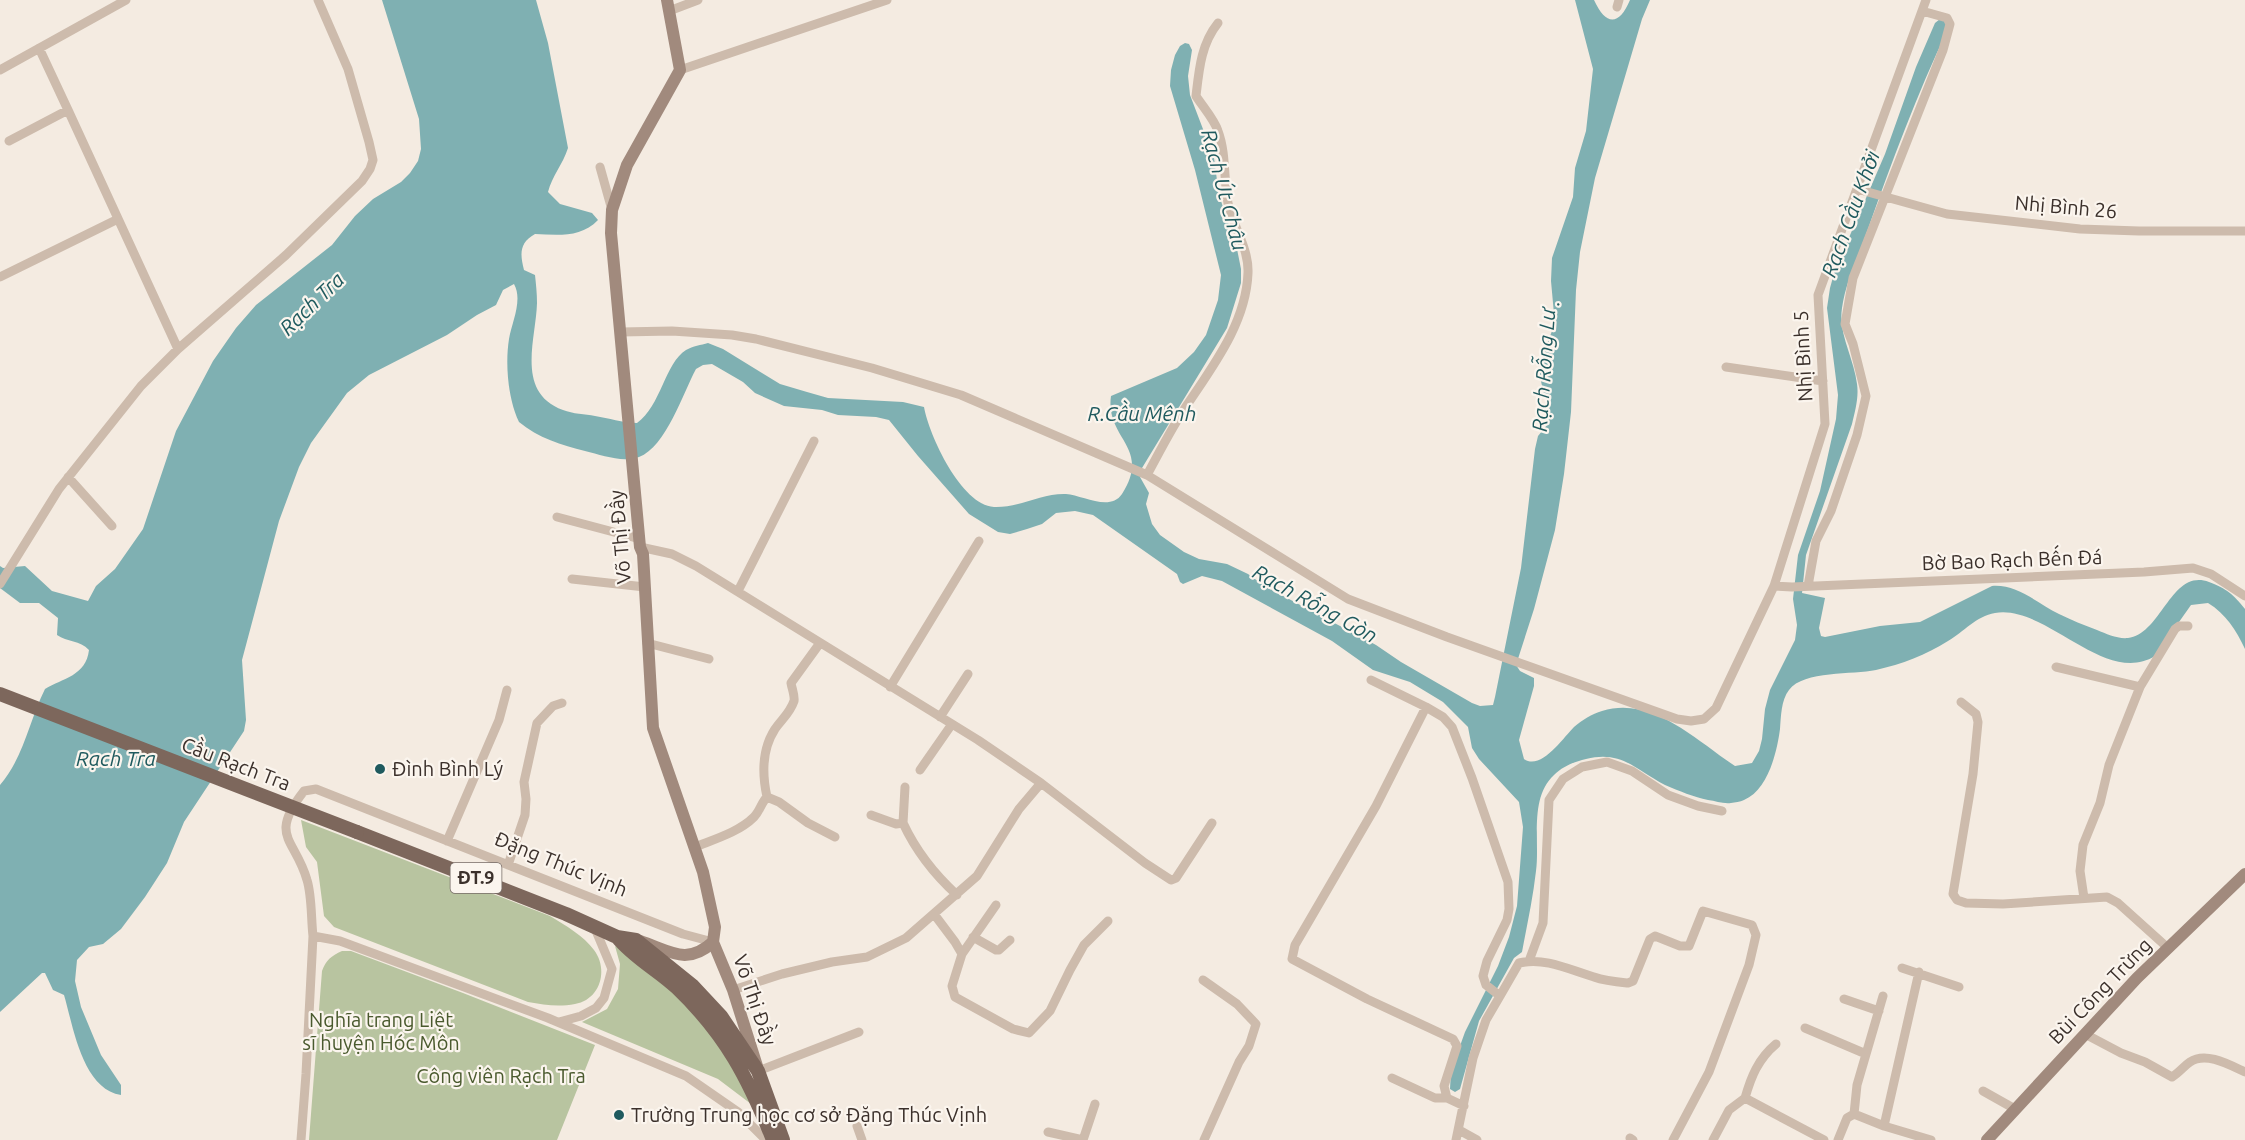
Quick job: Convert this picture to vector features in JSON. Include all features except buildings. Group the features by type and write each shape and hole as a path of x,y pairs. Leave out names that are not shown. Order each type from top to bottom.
{"main road":[{"name":"Cầu Rạch Tra","path":"0,694 594,926"},
{"name":"ĐT.9","path":"594,926 617,937 636,940 693,986 721,1016 758,1071 783,1140"},
{"name":"ĐT.9","path":"617,937 630,952 670,981 696,1006 726,1043 754,1093 773,1140"}],"street":[{"path":"0,70 126,0"},
{"path":"0,584 68,477 141,386 178,349 286,255 362,181 370,169 372,155 358,100 340,48 318,0"},
{"path":"698,0 668,5 680,70 886,0"},
{"name":"Nhị Bình 5","path":"1144,474 1348,598 1501,657 1677,719 1691,721 1704,719 1716,708 1774,586 1825,424 1818,295 1860,190 1926,0"},
{"path":"1806,586 1816,541 1831,511 1857,435 1866,396 1853,344 1845,324 1853,278 1943,50 1950,24 1947,18 1922,11"},
{"path":"621,332 672,331 732,335 872,368 961,395 1144,474 1209,374 1243,309 1249,271 1240,232 1229,208 1218,130 1196,96 1200,63 1209,35 1218,23"},
{"path":"39,48 178,349"},
{"name":"Võ Thị Đầy","path":"680,70 627,165 612,210 611,233 640,543 643,554 653,728 704,872 715,927 714,942 733,990 758,1071"},
{"path":"9,141 68,110"},
{"path":"600,167 612,210"},
{"name":"Nhị Bình 26","path":"1860,190 1947,213 2080,229 2245,231"},
{"path":"0,277 118,219"},
{"path":"1726,367 1822,381"},
{"path":"738,591 814,441"},
{"path":"68,477 112,526"},
{"path":"557,517 672,554 696,566 940,717 1041,783 1145,863 1171,880 1176,878 1212,823"},
{"path":"890,687 979,541"},
{"name":"Bờ Bao Rạch Bến Đá","path":"1774,586 2144,573 2193,568 2211,574 2245,596"},
{"path":"573,579 645,587"},
{"path":"2084,898 2080,871 2083,845 2100,802 2109,765 2140,687 2175,629 2179,626 2188,626"},
{"path":"647,643 709,659"},
{"path":"767,797 763,764 768,744 775,729 788,715 795,699 791,683 820,643"},
{"path":"2056,667 2140,687"},
{"path":"940,717 968,674"},
{"path":"1371,680 1426,707 1443,717 1452,727 1508,882 1507,920 1482,976 1486,985 1498,995"},
{"path":"447,841 499,720 507,690"},
{"path":"1961,702 1976,714 1978,722 1973,774 1953,894 1957,900 1966,903 2003,904 2107,897 2118,903 2168,948"},
{"path":"508,865 525,815 524,782 537,723 553,706 562,703"},
{"path":"1426,707 1376,806 1295,945 1292,959 1367,999 1453,1039 1457,1046 1444,1086 1447,1098"},
{"path":"920,770 951,724"},
{"path":"1529,961 1543,923 1549,800 1563,779 1582,767 1606,762 1632,771 1668,795 1698,806 1722,811"},
{"path":"733,990 783,974 832,962 867,957 906,938 977,876 1019,809 1041,783"},
{"path":"905,787 903,823 912,843 938,878 957,895"},
{"name":"Đặng Thúc Vịnh","path":"313,936 308,881 288,842 286,820 304,791 316,789 683,934 714,942"},
{"path":"695,847 746,825 757,814 767,797"},
{"path":"767,797 779,802 808,824 835,837"},
{"path":"871,815 896,824 903,823"},
{"name":"Bùi Công Trừng","path":"1987,1140 2168,948 2245,874"},
{"path":"996,905 962,954 952,986 955,998 1013,1029 1029,1033 1050,1011 1084,945 1108,921"},
{"path":"1477,1140 1457,1135 1469,1071 1486,1020 1498,995 1519,963 1529,961 1562,966 1595,978 1628,983 1633,981 1650,939 1655,936 1680,946 1689,946 1703,911 1752,925 1756,935 1749,965 1709,1072 1673,1140"},
{"path":"934,914 962,954"},
{"path":"559,1022 581,1016 596,1008 604,998 612,969 594,926"},
{"path":"301,1140 313,936 340,941 559,1022 686,1076 738,1112 766,1140"},
{"path":"973,937 996,950 1002,948 1010,940"},
{"path":"636,940 690,956 704,950 714,942"},
{"path":"1902,968 1959,987"},
{"path":"1884,1126 1919,972"},
{"path":"1203,980 1237,1004 1256,1024 1249,1046 1239,1062 1204,1140"},
{"path":"1854,1114 1857,1085 1883,996"},
{"path":"1844,999 1879,1011"},
{"path":"1805,1028 1866,1054"},
{"path":"758,1071 859,1032"},
{"path":"2085,1034 2172,1077 2191,1061 2200,1058 2222,1062 2245,1072"},
{"path":"1713,1140 1729,1110 1744,1098 1751,1077 1764,1054 1776,1044"},
{"path":"1392,1078 1435,1098 1447,1098 1464,1106"},
{"path":"1983,1091 2015,1109"},
{"path":"1744,1098 1824,1140"},
{"path":"1047,1132 1083,1140 1095,1104"},
{"path":"1854,1114 1931,1140"},
{"path":"1838,1140 1847,1118 1854,1114"},
{"path":"857,1126 862,1140"}],"green space":[{"path":"301,820 550,916 580,935 594,950 601,966 600,983 591,997 575,1004 552,1005 528,1002 334,927 324,916 317,862 306,847"},
{"path":"615,946 628,954 704,1017 755,1107 718,1079 582,1022 607,1009 618,989 620,964"},
{"path":"342,951 351,951 595,1045 557,1140 309,1140 322,971 329,959"}],"water":[{"name":"Rạch Tra","path":"382,0 536,0 548,43 568,148 548,192 560,204 592,213 598,220 577,233 535,234 523,245 524,270 535,275 536,285 537,303 532,348 533,378 539,391 548,402 571,412 637,423 652,406 679,356 686,350 708,343 723,349 780,384 828,398 903,402 924,407 932,434 948,467 970,494 982,503 994,507 1003,507 1057,494 1103,502 1117,499 1130,478 1132,465 1126,443 1114,423 1111,396 1177,368 1194,352 1206,335 1218,300 1221,275 1195,170 1170,86 1175,55 1180,46 1185,43 1189,44 1192,50 1188,76 1190,95 1214,158 1219,195 1237,249 1241,283 1227,328 1142,468 1140,477 1149,493 1146,504 1152,524 1160,535 1184,552 1199,559 1227,564 1248,574 1266,587 1376,645 1401,662 1480,706 1493,705 1495,697 1521,568 1535,449 1538,436 1547,425 1549,416 1540,377 1540,362 1552,331 1554,314 1551,281 1552,258 1573,197 1575,168 1586,131 1593,69 1575,0 1594,0 1603,15 1612,20 1621,15 1630,0 1650,0 1642,19 1595,178 1580,252 1576,290 1571,412 1564,474 1555,530 1516,665 1520,671 1534,678 1534,686 1519,740 1524,759 1531,762 1537,761 1551,752 1574,727 1591,716 1602,711 1621,708 1639,709 1673,723 1735,766 1752,763 1759,751 1770,690 1795,640 1797,625 1793,599 1798,555 1820,491 1836,419 1838,395 1827,308 1835,270 1885,154 1916,67 1935,23 1940,19 1944,20 1948,29 1886,178 1846,288 1842,308 1842,327 1855,374 1856,404 1852,424 1806,555 1802,593 1825,598 1819,628 1821,636 1920,622 1992,586 2001,586 2027,595 2059,614 2112,636 2128,638 2140,634 2150,626 2185,584 2196,580 2209,582 2225,590 2245,609 2245,649 2230,623 2208,603 2191,605 2155,656 2136,663 2116,661 2096,654 2034,620 2014,614 1995,613 1976,621 1940,646 1904,662 1876,670 1817,676 1796,684 1784,699 1779,738 1770,769 1759,788 1742,801 1725,803 1692,796 1665,785 1628,763 1609,757 1586,759 1565,767 1546,784 1541,795 1537,820 1536,871 1522,952 1514,958 1479,1021 1460,1089 1455,1092 1450,1089 1451,1071 1465,1032 1498,966 1517,906 1523,827 1519,802 1479,759 1472,748 1468,727 1443,702 1410,682 1373,670 1332,641 1222,581 1202,576 1183,584 1177,574 1093,515 1075,511 1056,513 1042,524 1027,529 1010,534 998,532 969,514 889,420 784,406 755,393 743,382 712,364 696,369 665,431 649,451 639,457 612,458 542,437 519,422 510,392 508,349 516,311 517,297 514,284 503,290 496,305 447,335 369,375 347,393 311,443 299,467 279,521 242,660 246,720 244,731 184,822 167,863 145,897 121,929 103,944 89,947 77,960 75,981 81,1007 101,1055 121,1085 121,1095 108,1090 88,1069 81,1054 64,995 53,990 45,973 42,973 0,1012 0,785 21,751 45,689 79,671 87,659 89,650 82,644 57,635 58,618 39,603 20,603 0,588 0,566 3,568 25,566 52,591 88,601 96,586 115,569 143,529 176,431 213,361 236,328 256,305 332,245 355,216 373,199 401,182 410,173 418,161 421,149 419,119"}],"place":[{"name":"Đình Bình Lý","path":"380,769"},
{"name":"Trường Trung học cơ sở Đặng Thúc Vịnh","path":"619,1115"}],"water label":[{"name":"Rạch Út Châu","path":"1224,190"},
{"name":"Rạch Cầu Khởi","path":"1851,214"},
{"name":"Rạch Rỗng Lự","path":"1544,370"},
{"name":"R.Cầu Mênh","path":"1142,414"},
{"name":"Rạch Rỗng Gòn","path":"1315,604"}],"park label":[{"name":"Nghĩa trang Liệt sĩ huyện Hóc Môn","path":"381,1032"},
{"name":"Công viên Rạch Tra","path":"501,1076"}]}
